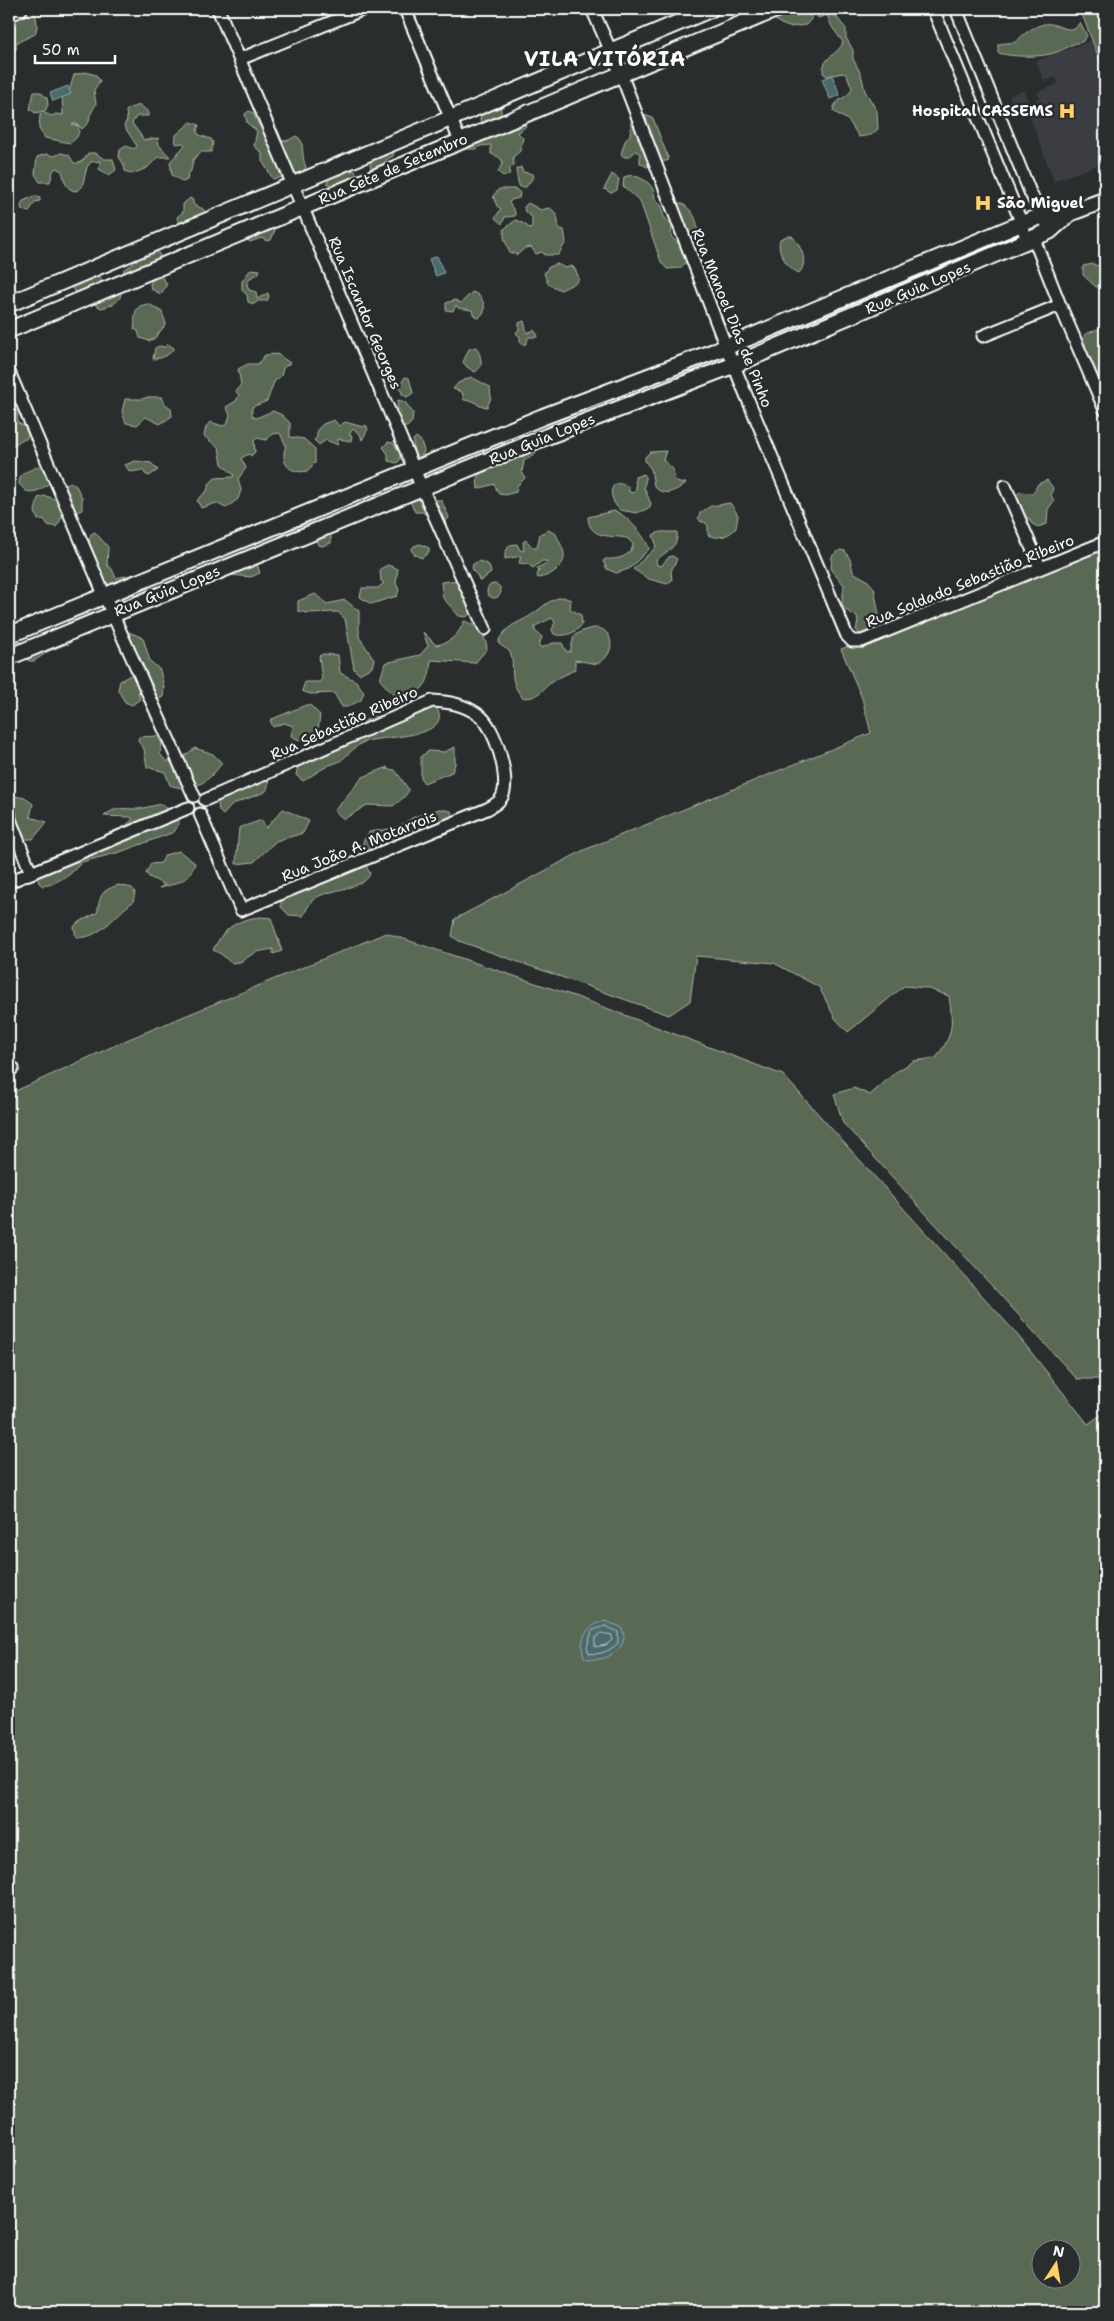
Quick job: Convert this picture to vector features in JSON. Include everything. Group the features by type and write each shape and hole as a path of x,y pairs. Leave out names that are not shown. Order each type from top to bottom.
{"main road":[{"path":"9,13 19,9"},
{"name":"Rua Sete de Setembro","path":"9,304 711,9"},
{"name":"Rua Sete de Setembro","path":"9,330 767,11"},
{"name":"Rua Guia Lopes","path":"9,635 542,417 726,347 1042,216 1070,212 1105,200"},
{"name":"Rua Guia Lopes","path":"9,657 112,613 548,436 734,365 901,295 1050,231 1070,212"},
{"path":"894,278 901,295"}],"street":[{"name":"Rua Iscandor Georges","path":"218,9 304,207 422,488 485,629"},
{"path":"240,59 364,9"},
{"path":"405,9 460,141"},
{"name":"Rua Manoel Dias de Pinho","path":"592,9 621,74 726,347 847,636"},
{"path":"933,9 1022,224 1060,305 1105,410"},
{"path":"956,9 977,64 1050,231"},
{"path":"958,72 977,64"},
{"path":"983,336 1060,305"},
{"path":"9,372 112,613 199,798 206,807 200,814 190,812 188,808"},
{"path":"1005,486 1040,567"},
{"name":"Rua Soldado Sebastião Ribeiro","path":"847,636 852,642 862,641 1105,542"},
{"name":"Rua Sebastião Ribeiro","path":"199,798 432,701 457,702 481,716 499,748 506,783 502,797 487,809"},
{"path":"188,808 190,799 199,798"},
{"path":"9,882 188,808"},
{"name":"Rua João A. Motarrois","path":"200,814 241,910 487,809"},
{"path":"9,818 31,873"}],"shaded area":[{"name":"Hospital CASSEMS","path":"1093,40 1105,74 1105,167 1103,163 1054,181 1027,109 1016,113 1009,96 1024,90 1031,108 1037,106 1035,100 1040,98 1037,92 1058,84 1056,77 1044,81 1036,61"}],"green space":[{"path":"9,9 27,9 26,13 36,16 37,27 35,34 16,43 16,50 9,44"},
{"path":"747,9 811,9 811,19 806,25 789,27 774,19 744,19"},
{"path":"819,9 836,9 835,15 846,29 846,38 853,50 853,59 861,74 865,91 877,111 878,129 871,135 859,137 849,121 833,111 836,103 848,94 852,88 847,75 843,73 827,76 823,73 825,63 843,42 832,27 827,15 818,18 816,14"},
{"path":"1080,9 1105,9 1105,65 1102,66"},
{"path":"1080,22 1087,36 1082,42 1057,52 1028,56 998,53 998,44 1016,42 1037,26 1051,24 1075,29"},
{"path":"85,72 96,75 100,81 94,90 96,104 90,115 89,122 82,129 77,124 72,124 78,126 79,131 76,138 70,143 45,138 39,129 40,115 44,113 52,116 56,114 63,115 62,95 69,92 74,75"},
{"path":"34,92 40,92 47,98 48,105 45,111 35,113 30,109"},
{"path":"140,105 148,112 148,116 137,116 132,123 144,140 158,138 159,145 170,157 158,157 147,168 132,174 125,171 119,157 120,150 126,146 134,149 137,146 124,126 127,120 126,111"},
{"path":"501,105 501,114 492,120 523,120 526,126 518,133 523,138 520,151 513,157 514,165 510,168 509,175 503,176 498,172 503,162 499,157 491,154 491,145 480,146 477,149 462,147 486,124 480,121 481,114"},
{"path":"249,111 253,113 259,125 275,127 282,141 296,136 299,138 302,144 306,167 300,176 293,172 288,176 273,179 262,161 262,153 254,146 257,131 247,123 245,114"},
{"path":"641,114 653,118 669,160 647,167 640,163 640,154 636,151 629,157 624,157 621,154 625,141 630,135 631,121"},
{"path":"191,122 199,125 197,131 199,135 211,139 213,143 211,152 200,152 193,160 187,180 183,182 172,175 170,162 185,145 183,143 175,144 176,135"},
{"path":"395,148 393,156 386,160 381,168 371,169 372,159"},
{"path":"61,153 69,155 74,163 79,163 88,153 95,153 104,159 113,159 116,170 109,175 99,169 100,161 91,162 87,167 82,187 76,191 68,187 62,171 56,168 53,171 50,182 40,182 35,174 37,157 46,154 54,156"},
{"path":"521,167 523,172 533,174 534,176 526,187 520,187 518,181 516,169"},
{"path":"349,170 355,171 358,177 341,183 337,187 328,184 327,182 331,177 342,175"},
{"path":"612,174 619,179 617,190 611,193 604,189"},
{"path":"632,175 642,178 649,183 655,195 655,200 662,206 663,215 672,227 671,236 685,250 688,258 680,268 667,269 661,262 640,201 623,186 624,177"},
{"path":"499,189 516,189 520,193 519,198 511,200 509,203 515,212 515,216 505,217 502,224 495,218 501,209 497,206 493,196"},
{"path":"35,196 40,198 40,201 35,202 29,212 22,210 23,201"},
{"path":"190,198 193,200 193,204 208,214 178,223 177,217 183,212 183,204"},
{"path":"528,203 541,210 552,209 556,214 558,228 564,230 566,242 558,255 545,255 542,252 536,254 531,247 525,248 517,255 514,253 510,254 504,237 504,229 516,220 529,228 532,227 532,217 525,212 524,207"},
{"path":"681,203 696,219 697,230 692,239 683,236 673,205"},
{"path":"270,224 275,230 271,240 267,241 261,238 250,242 245,238"},
{"path":"792,236 803,254 802,269 799,273 790,267 781,254 780,239"},
{"path":"151,247 157,251 162,259 158,272 167,284 161,294 151,289 150,284 153,278 123,274 124,269 132,265 134,261"},
{"path":"557,264 565,268 572,266 579,278 577,282 561,290 548,284 544,273 549,267"},
{"path":"1093,264 1105,269 1105,286 1096,287 1083,275 1083,266"},
{"path":"251,269 260,270 258,274 250,278 247,284 249,290 256,292 257,299 268,293 267,301 258,301 254,304 248,302 247,295 242,290 242,281"},
{"path":"98,273 104,284 117,289 121,295 110,306 101,308 93,303 95,297 77,295 72,288 71,281"},
{"path":"472,292 480,297 484,306 484,312 478,319 472,310 458,308 456,305 453,311 446,310 446,303 455,300 461,303"},
{"path":"149,304 162,312 166,324 155,338 149,341 140,338 138,331 134,329 137,309"},
{"path":"524,321 527,333 534,330 537,334 537,337 529,337 525,345 520,342 520,337 516,333 519,329 519,323"},
{"path":"1105,327 1105,391 1099,387 1098,378 1092,371 1093,363 1085,361 1080,354 1086,347 1083,339 1085,334"},
{"path":"168,344 174,348 168,355 153,359 155,348 159,346 165,347"},
{"path":"476,347 481,357 481,364 475,372 463,362 469,349"},
{"path":"277,354 290,363 283,368 281,376 274,382 267,401 252,407 252,416 256,418 273,411 282,415 290,423 290,437 304,439 315,449 315,463 307,471 301,472 291,469 285,462 284,452 286,446 280,433 273,434 266,440 257,438 254,441 255,452 251,456 249,454 241,458 246,468 238,479 241,490 238,499 226,508 216,503 201,508 197,500 207,491 209,484 215,478 233,477 234,475 222,464 219,448 204,436 206,427 210,422 223,426 227,424 230,415 226,407 236,401 239,395 236,392 241,384 238,369 248,364 258,364 265,355"},
{"path":"405,377 409,378 413,393 407,397 403,395 399,387"},
{"path":"471,377 490,387 491,398 487,407 480,406 473,401 464,400 462,392 453,389 458,383"},
{"path":"162,397 165,404 171,408 172,416 160,424 146,417 137,425 126,423 122,412 125,399"},
{"path":"398,400 405,402 413,413 412,422 407,427 403,427 401,423 401,415 397,407"},
{"path":"9,409 17,411 18,423 28,428 29,433 26,439 13,446 9,444"},
{"path":"334,420 339,426 345,422 363,427 366,425 368,429 362,440 360,434 353,429 349,435 352,436 351,441 338,439 338,445 326,440 319,445 314,440 317,437 317,430 323,424"},
{"path":"416,437 421,441 424,451 421,457 416,456 414,453 413,440"},
{"path":"519,440 534,446 536,450 535,454 524,461 522,472 525,478 517,486 516,492 505,495 499,494 494,484 478,489 477,478 495,450 504,443 508,445"},
{"path":"388,442 393,443 400,453 400,460 397,463 388,461 388,454 383,447"},
{"path":"666,451 663,460 673,469 675,480 679,483 686,483 674,491 662,492 654,486 651,469 645,461 645,457 650,452"},
{"path":"135,461 151,463 158,470 149,476 143,470 130,472 125,465"},
{"path":"38,466 48,470 51,481 40,490 26,491 19,484 21,476"},
{"path":"644,474 646,478 644,487 651,504 649,508 637,513 620,510 613,500 613,486 622,484 629,487 629,492 633,493 636,490 635,477"},
{"path":"1047,480 1053,488 1051,495 1054,501 1048,509 1047,524 1038,527 1032,524 1029,518 1024,519 1014,497 1020,492 1033,493 1038,484"},
{"path":"71,483 76,486 82,498 82,510 72,514 53,492 59,486"},
{"path":"45,496 56,500 62,507 62,516 56,527 48,525 44,519 38,520 35,512 38,498"},
{"path":"418,496 430,500 441,500 449,517 444,525 422,512 415,512 410,501"},
{"path":"730,503 738,515 736,528 723,536 708,535 708,526 698,518 700,513 711,506"},
{"path":"614,511 624,516 635,527 649,549 629,569 616,573 607,569 603,561 627,554 630,552 633,544 627,538 602,535 592,530 588,517"},
{"path":"312,518 315,526 331,532 331,543 322,546 318,545 316,539 281,538 278,529"},
{"path":"548,530 556,534 564,553 561,565 552,573 538,578 537,576 539,570 537,568 547,563 547,561 542,561 533,568 528,564 519,563 521,556 505,559 505,552 510,545 517,544 520,550 524,551 523,542 526,540 533,548 537,548 540,534"},
{"path":"95,532 108,547 107,565 112,569 116,578 135,574 150,580 152,585 139,597 131,600 122,597 118,589 102,581 97,563 87,548 91,534"},
{"path":"660,532 677,532 676,542 656,561 657,565 661,566 669,557 673,556 677,559 671,571 672,580 667,584 649,579 633,569 655,548 656,544 653,535"},
{"path":"420,544 429,548 429,552 422,558 415,555 411,550 414,546"},
{"path":"1105,548 1105,1375 1099,1379 1077,1379 843,1123 834,1094 854,1088 870,1095 896,1072 914,1061 936,1058 946,1042 951,1029 949,996 926,988 904,986 848,1032 835,1018 819,987 774,963 696,956 690,1001 669,1015 459,941 452,936 455,919 584,850 871,733 862,698 841,649"},
{"path":"840,550 845,551 850,559 853,572 867,580 874,588 881,626 879,630 863,637 856,630 857,616 843,607 844,585 831,570 832,556"},
{"path":"252,558 257,564 260,573 251,577 231,575 208,583"},
{"path":"480,561 489,565 491,573 480,581 472,570 473,564"},
{"path":"388,565 398,569 396,583 399,590 397,596 371,604 360,597 362,588 378,588 384,583 381,581 380,569"},
{"path":"459,580 474,611 466,617 459,616 443,598 441,582"},
{"path":"491,584 497,584 501,591 497,598 491,598 487,594 487,588"},
{"path":"315,594 327,604 345,600 359,611 359,637 374,659 372,667 359,674 354,669 345,619 338,612 307,613 298,611 298,601"},
{"path":"563,597 571,600 570,609 581,615 582,624 573,632 565,635 554,634 552,630 555,622 552,618 535,626 535,631 542,637 539,645 541,648 553,643 562,643 566,651 570,652 574,636 597,628 609,636 611,643 610,651 597,664 575,660 575,669 573,671 553,681 535,696 522,697 514,683 511,655 509,651 499,644 499,640 510,627 551,601"},
{"path":"86,610 93,627 89,635 75,638 68,645 49,651 34,661 29,661 22,655 67,624 73,611"},
{"path":"464,621 480,631 485,639 487,649 475,663 431,660 426,683 409,701 393,694 380,680 385,663 420,655 428,646 423,632 436,645 441,644 453,638"},
{"path":"129,632 143,638 150,661 160,670 164,688 163,697 159,699 138,692 140,699 132,705 125,702 118,690 120,681 139,670 135,657 118,645 122,636"},
{"path":"323,654 338,655 340,673 356,681 364,692 361,700 347,707 342,707 334,693 310,694 302,691 305,682 319,682 322,679 319,656"},
{"path":"432,701 439,714 437,723 429,729 416,734 364,742 340,761 303,781 296,775 300,758 313,745 330,739 372,717 390,714"},
{"path":"310,705 320,715 318,730 303,742 291,736 293,726 284,723 273,727 270,720"},
{"path":"158,736 162,744 160,754 166,761 179,760 195,748 213,754 222,763 206,780 193,787 186,788 170,785 165,772 147,767 144,749 138,741 139,737"},
{"path":"455,747 455,764 452,772 424,783 421,779 421,756 429,751 444,752"},
{"path":"388,767 386,769 395,770 409,790 400,801 393,806 367,805 344,819 334,811 363,777"},
{"path":"264,771 268,782 265,792 233,804 223,815 219,811 217,797 247,778"},
{"path":"9,795 25,798 33,804 30,817 47,822 33,839 25,839 17,829 17,811 9,811"},
{"path":"162,804 179,819 179,824 174,832 120,852 82,862 69,875 52,884 43,886 39,883 36,874 41,862 58,860 117,834 133,819 130,817 104,816 108,813 116,809 138,809"},
{"path":"283,809 309,821 303,833 276,841 254,862 236,864 239,828 262,820 266,828"},
{"path":"439,809 451,811 455,824 371,852 362,850 363,842 369,832 396,828 414,817"},
{"path":"179,851 195,863 193,869 182,881 159,888 165,885 149,877 146,873 151,864 161,863 165,855"},
{"path":"365,865 370,873 367,878 354,886 314,899 303,916 289,915 281,907 281,899"},
{"path":"119,885 132,888 135,892 133,902 100,931 84,937 76,937 74,927 77,923 97,913 102,894 108,889"},
{"path":"261,917 271,918 282,951 273,954 273,949 256,952 240,962 231,963 213,950 217,942 232,926 245,920"},
{"path":"386,933 577,997 783,1075 1015,1332 1088,1424 1105,1412 1105,2312 9,2312 9,1094 129,1039"}],"water":[{"path":"832,75 840,95 830,99 822,79"},
{"path":"68,86 71,94 53,101 50,93"},
{"path":"437,256 444,273 436,276 429,259"},
{"path":"605,1621 621,1627 624,1635 623,1642 614,1653 607,1657 591,1659 584,1657 582,1650 583,1638 589,1629"}],"place":[{"name":"Hospital CASSEMS","path":"1067,111"},
{"name":"São Miguel","path":"983,203"}],"district":[{"name":"VILA VITÓRIA","path":"605,59"}]}
